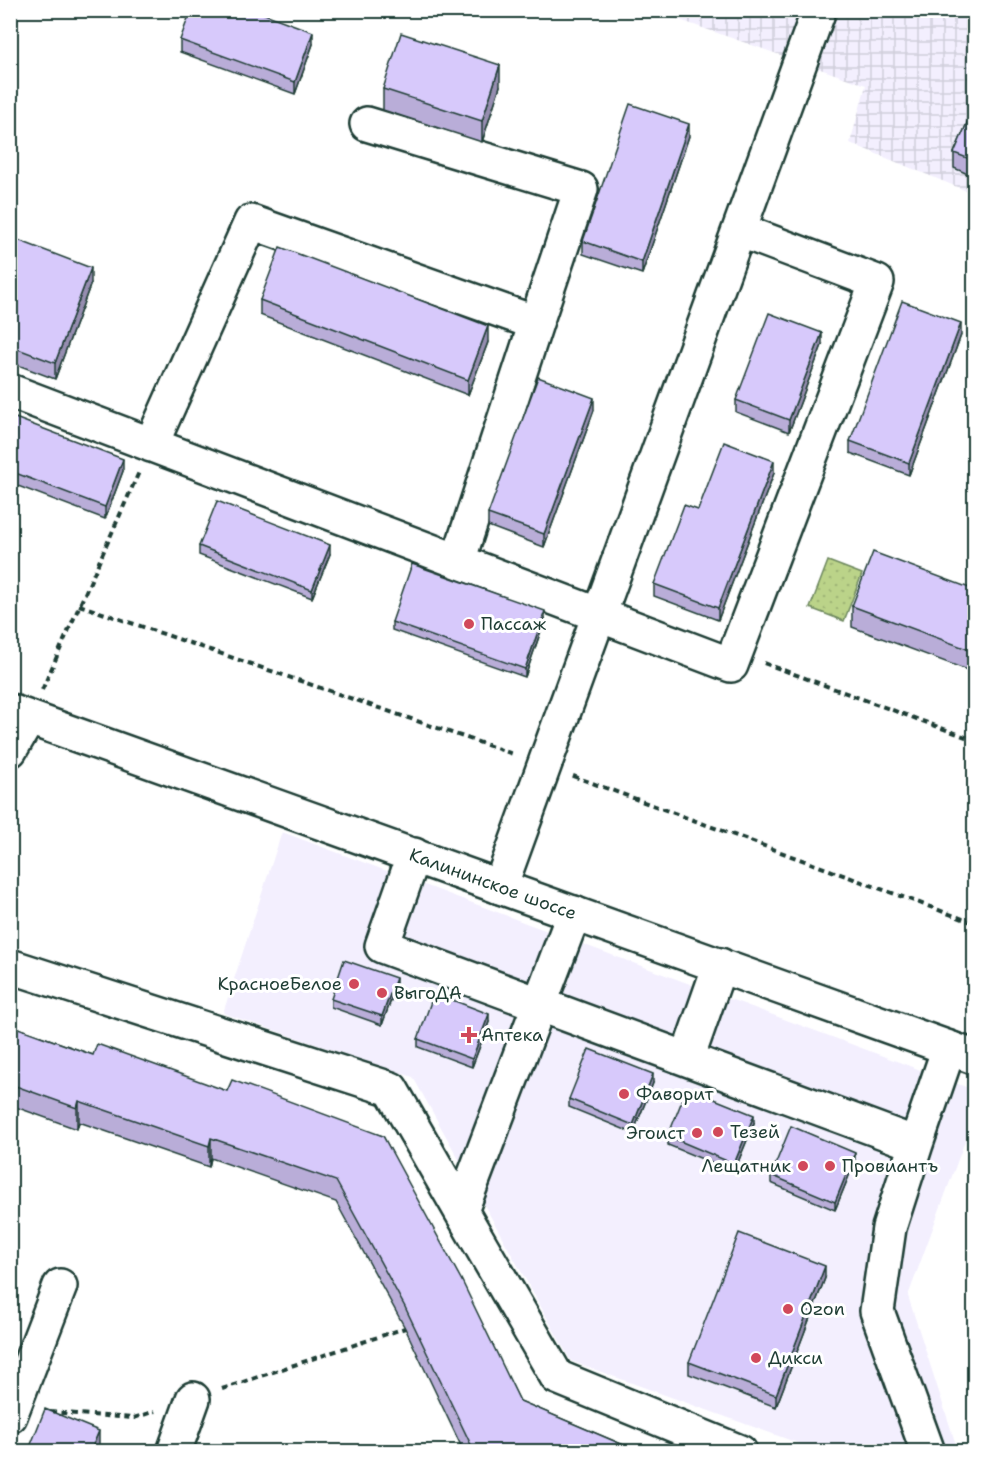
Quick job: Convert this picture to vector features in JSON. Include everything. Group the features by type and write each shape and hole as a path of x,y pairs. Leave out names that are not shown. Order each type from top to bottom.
{"main road":[{"path":"500,886 819,10"},
{"path":"367,124 581,189 458,561"},
{"path":"151,445 251,222 536,323"},
{"path":"10,391 730,665 877,282 740,230"},
{"path":"10,750 20,714"},
{"name":"Калининское шоссе","path":"20,714 962,1052"},
{"path":"414,855 382,946 916,1144"},
{"path":"461,1211 574,913"},
{"path":"687,1059 720,965"},
{"path":"10,966 391,1089 557,1377 740,1452"},
{"path":"928,1452 877,1311 889,1228 916,1144 962,1052"},
{"path":"10,1416 60,1286"},
{"path":"174,1452 193,1399"}],"path":[{"path":"20,714 151,445"},
{"path":"735,652 975,740"}],"shaded area":[{"path":"654,11 974,11 974,194 850,143 866,85"},
{"path":"282,832 974,1090 974,1116 908,1296 958,1451 820,1451 571,1361 413,1077 223,1013"}],"green space":[{"path":"828,561 862,574 844,621 810,608"}],"building":[{"path":"191,10 254,10 313,32 295,82 180,40"},
{"path":"401,33 500,65 482,121 383,89"},
{"path":"630,104 689,124 642,262 583,241"},
{"path":"975,105 975,161 954,153"},
{"path":"10,237 91,268 55,363 10,346"},
{"path":"280,247 488,326 468,380 260,300"},
{"path":"902,301 961,323 909,463 850,441"},
{"path":"769,313 822,333 789,420 736,400"},
{"path":"538,377 594,398 544,534 488,514"},
{"path":"10,416 123,459 105,507 10,471"},
{"path":"724,442 774,461 718,608 654,584 684,505 698,510"},
{"path":"217,501 330,545 312,590 199,546"},
{"path":"873,552 975,590 975,652 852,606"},
{"name":"Пассаж","path":"412,564 545,611 525,669 392,622"},
{"path":"344,960 396,978 382,1016 331,999"},
{"path":"434,993 489,1014 472,1059 418,1039"},
{"path":"10,1025 93,1055 97,1044 227,1091 232,1080 383,1136 462,1281 520,1401 640,1452 478,1452 473,1449 405,1307 336,1181 211,1138 209,1146 79,1101 77,1108 10,1084"},
{"path":"589,1049 653,1074 633,1125 569,1099"},
{"path":"687,1088 754,1115 734,1164 668,1136"},
{"path":"791,1126 855,1153 835,1202 771,1175"},
{"path":"739,1233 825,1266 776,1395 689,1362"},
{"path":"10,1273 17,1275 10,1292"},
{"path":"45,1409 99,1431 90,1452 28,1452"}],"place":[{"name":"Пассаж","path":"469,624"},
{"name":"КрасноеБелое","path":"354,984"},
{"name":"ВыгоДА","path":"382,993"},
{"name":"Аптека","path":"469,1035"},
{"name":"Фаворит","path":"624,1094"},
{"name":"Тезей","path":"718,1132"},
{"name":"Эгоист","path":"697,1133"},
{"name":"Лещатник","path":"803,1166"},
{"name":"Провиантъ","path":"830,1166"},
{"name":"Ozon","path":"788,1309"},
{"name":"Дикси","path":"756,1358"}]}
